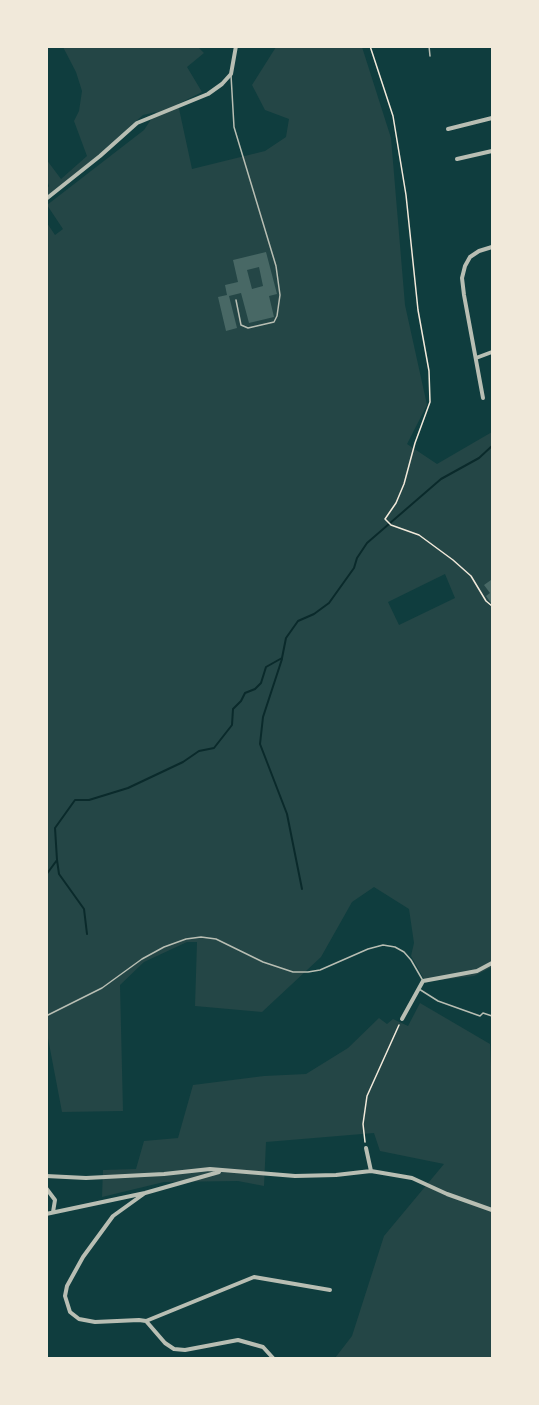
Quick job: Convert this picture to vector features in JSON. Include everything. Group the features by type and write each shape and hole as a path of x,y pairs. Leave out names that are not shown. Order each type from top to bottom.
{"street":[{"path":"46,199 137,123 208,94 222,84 231,74 236,46"},
{"path":"448,129 492,118"},
{"path":"457,159 492,151"},
{"path":"483,398 462,278 470,257 492,247"},
{"path":"476,358 492,352"},
{"path":"402,1019 423,981 477,971 492,963"},
{"path":"366,1148 371,1171"},
{"path":"46,1176 86,1178 210,1169 295,1176 371,1171 412,1178 447,1194 492,1210"},
{"path":"46,1214 145,1193 223,1170"},
{"path":"46,1188 55,1200 53,1212"},
{"path":"145,1193 123,1208 104,1226 72,1276 65,1296 70,1312 79,1319 95,1322 146,1321 254,1277 330,1290"},
{"path":"146,1321 165,1343 174,1349 185,1350 238,1340 263,1347 273,1359"}],"lane":[{"path":"429,46 430,57"},
{"path":"231,74 232,108 236,134 276,266 280,295 274,322 248,328 241,325 236,300"},
{"path":"46,1016 102,988 142,959 164,947 186,939 201,937 216,939 263,962 293,972 320,969 383,945 395,946 411,960 423,981"},
{"path":"419,989 438,1001 480,1016 483,1013 492,1016"}],"path":[{"path":"370,46 393,116 406,195 418,310 429,371 430,402 415,443 404,484 396,503 385,519 392,525 419,535 430,542 471,576 486,601 492,606"},
{"path":"366,1148 363,1124 367,1096 402,1019"}],"shaded area":[{"path":"63,47 198,47 204,53 187,67 202,92 178,104 192,169 265,151 286,137 289,119 265,110 252,85 276,47 362,47 391,138 405,305 427,405 407,444 437,464 492,432 492,967 474,976 432,981 424,979 411,956 414,943 409,909 374,887 352,902 321,957 262,1012 195,1006 197,942 187,942 144,962 120,985 123,1111 62,1112 47,1033 47,223 55,235 63,229 47,205 144,130 156,112 143,115 88,164 47,196 49,186 46,159 61,179 87,156 74,121 79,111 82,91 76,72","holes":["445,574 455,598 399,625 388,602"]},
{"path":"420,1003 490,1044 492,1067 492,1358 335,1358 352,1336 384,1236 444,1164 380,1151 374,1133 266,1142 264,1186 238,1181 164,1182 102,1197 103,1170 136,1169 144,1141 178,1138 193,1085 264,1076 306,1074 348,1048 379,1018 387,1024 393,1019 408,1026"}],"building":[{"path":"266,252 277,294 269,296 274,317 249,323 241,293 229,296 237,328 226,331 218,297 227,295 225,285 238,282 233,260","holes":["259,267 263,286 252,289 247,270"]},
{"path":"491,580 491,603 486,596 490,593 484,585"}],"waterway":[{"path":"46,875 57,860 55,828 75,800 89,800 128,788 183,762 199,751 214,748 232,725 233,709 245,693 255,689 261,683 266,667 282,658 286,638 298,621 314,614 329,603 354,568 357,558 367,543 441,479 479,458 492,446"},
{"path":"282,659 263,717 260,744 287,814 302,889"},
{"path":"57,860 59,874 84,909 87,934"}]}
